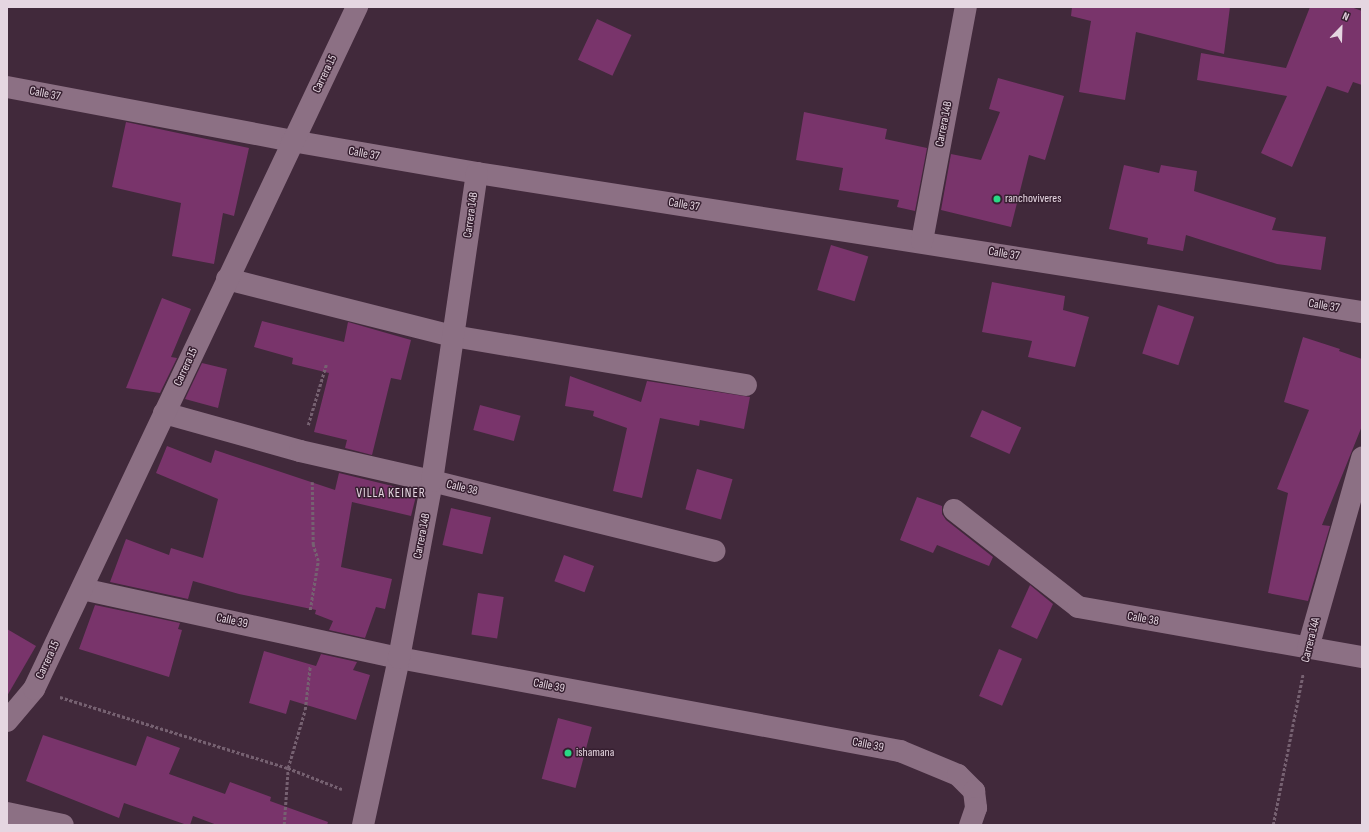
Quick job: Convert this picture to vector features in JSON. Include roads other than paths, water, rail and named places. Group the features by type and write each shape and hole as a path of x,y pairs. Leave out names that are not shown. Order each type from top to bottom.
{"street":[{"name":"Carrera 15","path":"7,721 34,689 357,7"},
{"name":"Carrera 14B","path":"922,241 966,7"},
{"name":"Calle 37","path":"7,87 292,142 477,173 922,241 1362,312"},
{"name":"Carrera 14B","path":"363,825 399,658 432,481 477,173"},
{"path":"228,279 453,336 746,385"},
{"name":"Calle 38","path":"164,413 300,451 432,481 714,551"},
{"name":"Carrera 14A","path":"1308,648 1362,458"},
{"name":"Calle 38","path":"954,510 1078,607 1362,657"},
{"name":"Calle 39","path":"82,589 399,658 900,752 958,774 974,791 976,808 970,825"},
{"path":"7,813 63,825"}],"place":[{"name":"ranchoviveres","path":"997,199"},
{"name":"ishamana","path":"568,753"}],"district":[{"name":"VILLA KEINER","path":"391,493"}]}
